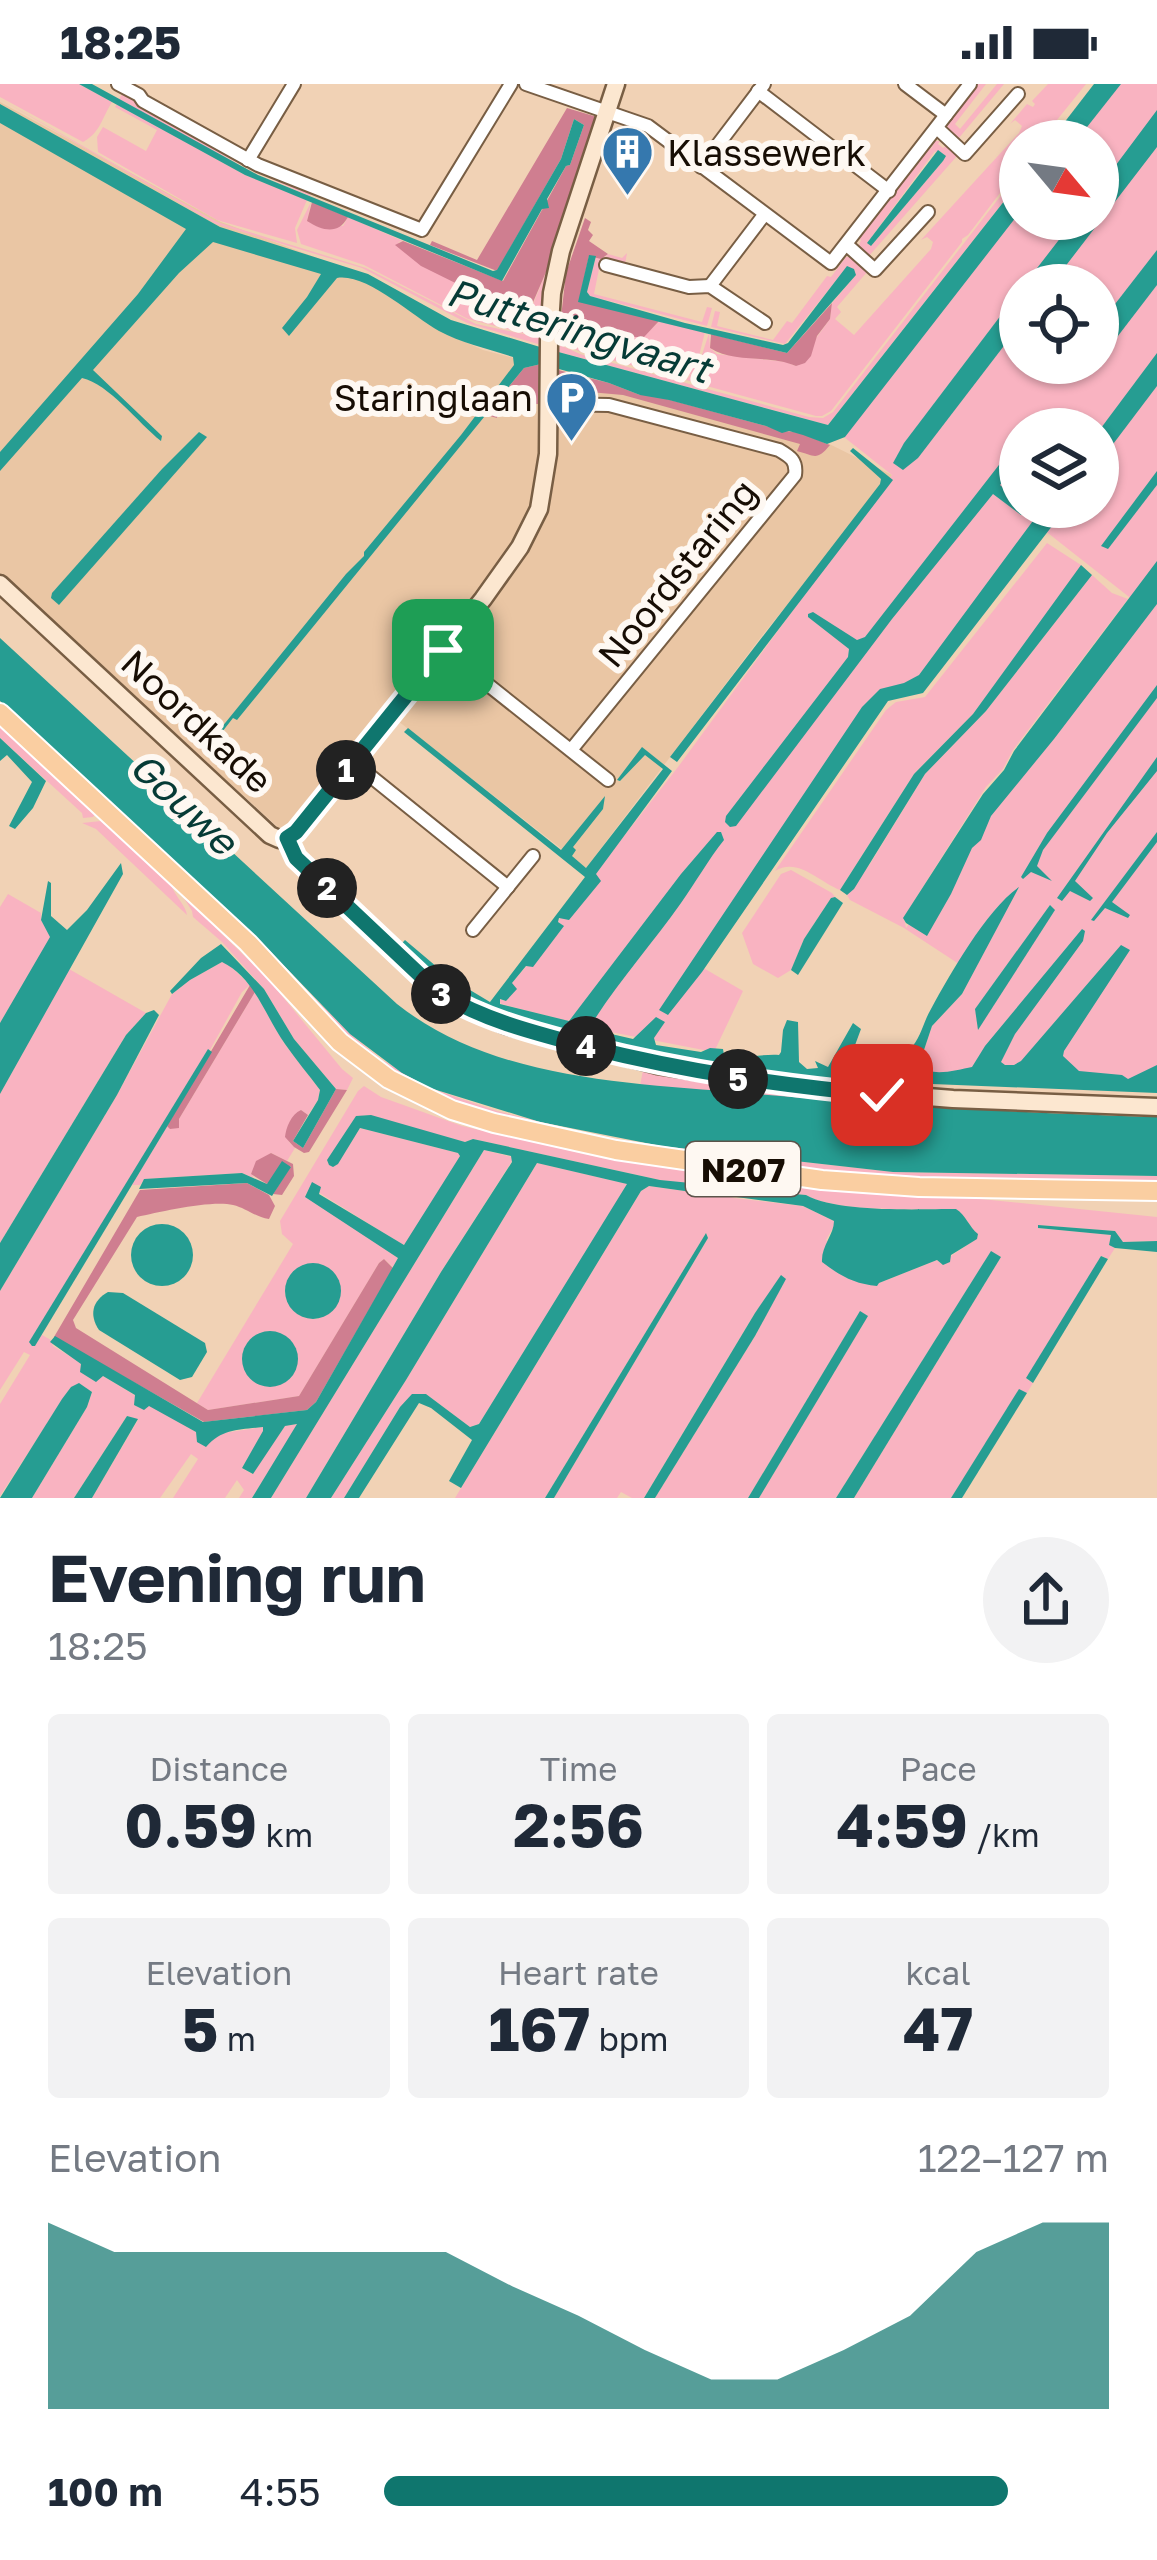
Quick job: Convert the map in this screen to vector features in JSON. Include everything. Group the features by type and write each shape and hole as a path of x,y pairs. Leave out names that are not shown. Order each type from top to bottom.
{"main road":[{"name":"N207","path":"0,712 248,943 340,1042 369,1066 452,1110 567,1141 868,1184 1157,1191"},
{"name":"N207","path":"1039,1190 1062,1197 1157,1204"}],"street":[{"path":"118,84 142,90 143,101 248,160 422,230 511,84"},
{"path":"248,160 293,84"},
{"path":"526,84 648,126 831,263 970,84"},
{"path":"287,838 443,650 531,529 546,476 552,292 616,84"},
{"path":"905,84 946,115"},
{"path":"701,166 761,88 889,190"},
{"path":"937,128 964,154 1018,94"},
{"path":"847,245 875,270 928,212"},
{"path":"710,286 764,215"},
{"path":"606,266 688,287 710,286 766,323"},
{"name":"Noordstaring","path":"549,404 609,405 779,450 796,466 795,475 571,750"},
{"name":"Noordkade","path":"0,584 269,836 287,838 296,858 422,978 460,1005 506,1025 658,1064 781,1084 952,1099 1157,1107"},
{"path":"443,650 608,780"},
{"path":"352,762 508,887"},
{"path":"473,930 533,856"}],"shaded area":[{"path":"0,84 79,84 112,102 97,130 83,142 0,97"},
{"path":"975,84 986,84 955,124 960,129 997,84 1004,84 958,139 945,128 947,121"},
{"path":"1048,84 1086,84 1057,120 1013,120 1027,104 1033,107 1032,101"},
{"path":"1107,84 1157,84 1157,1087 928,1073 919,1066 932,1026 962,994 1004,914 965,968 847,895 925,774 986,711 1092,575 1112,593 1128,599 986,787 904,917 906,928 1013,770 1138,604 1042,528 1119,528 1119,408 999,408 999,528 1037,528 922,680 878,701 700,966 743,991 714,1052 595,1029 592,1023 572,1017 568,1021 501,1004 499,999 506,1001 512,983 562,925 560,918 678,767 892,475 835,430 999,220 999,240 1119,240 1119,120 1079,120"},
{"path":"124,91 237,159 312,191 310,196 142,112 119,99"},
{"path":"0,99 217,222 366,268 476,324 538,337 468,319 364,265 301,244 297,230 311,202 307,221 343,226 348,217 403,241 398,242 529,314 549,265 540,316 541,345 467,323 362,268 216,224"},
{"path":"0,102 221,222 376,280 434,328 483,350 813,436 892,475 761,637 586,868 398,721 298,845 0,576"},
{"path":"115,107 245,175 307,200 295,228 297,243 217,220 98,152 97,137 103,127 146,151 157,130"},
{"path":"567,108 597,117 549,265 528,314 520,315 421,266 395,245 403,241 503,281 570,165 584,125 574,119 561,159 497,271 430,245 432,241 477,260"},
{"path":"940,141 957,156 868,257 858,248 858,237 928,146 931,149","holes":["935,151 943,161 872,245 867,243"]},
{"path":"999,155 999,194 831,411 816,416 703,385 699,364 709,333 710,348 717,354 796,366 830,319 832,303 856,275 847,267 785,344 711,327 715,311 720,312 717,326 773,340 827,276 850,257 867,272 837,307 841,312 835,319 854,335 931,249 933,242 927,237 921,240"},
{"path":"999,198 999,208 828,425 559,352 560,345 809,417 823,418 833,412"},
{"path":"312,202 348,217 335,229 319,227 307,221"},
{"path":"585,218 591,222 589,241 608,254 601,259 589,256 579,301 659,321 644,337 600,343 559,335 566,273"},
{"path":"627,253 625,265 599,269 594,294 702,322 707,307 712,308 707,326 590,296 596,256 622,258"},
{"path":"832,303 830,319 805,363 796,366 730,356 710,348 711,334 787,353"},
{"path":"659,321 705,332 696,368 701,384 686,380 692,373 684,379 559,342 559,335 593,341 640,334"},
{"path":"541,364 540,404 532,404 532,396 507,395 506,402 498,403 497,418 486,415 524,368"},
{"path":"558,370 830,445 812,456 797,451 800,444 623,395 567,390 565,398 557,393"},
{"path":"1047,543 1081,565 1080,570 973,714 914,774 840,890 800,869 775,871 886,710 896,702 925,697"},
{"path":"0,726 93,817 83,818 0,738"},
{"path":"101,821 171,885 187,915 96,829 82,823"},
{"path":"791,870 835,897 804,939 791,970 778,978 753,964 742,933 781,874"},
{"path":"8,894 41,913 51,937 0,1023 0,907"},
{"path":"182,895 269,980 353,1078 347,1090 336,1089 294,1039 264,989 193,917"},
{"path":"239,922 382,1060 430,1088 497,1111 661,1146 893,1172 1157,1176 1157,1183 858,1177 631,1146 507,1119 437,1093 400,1075 334,1023"},
{"path":"222,962 250,985 35,1346 42,1335 51,1340 53,1346 196,1432 197,1437 263,1427 242,1468 252,1474 285,1426 298,1424 252,1498 239,1498 244,1490 237,1480 225,1498 173,1498 198,1459 191,1454 160,1498 92,1498 138,1420 127,1416 74,1498 32,1498 87,1407 92,1392 71,1387 0,1496 0,1404 30,1355 24,1352 0,1390 0,1291 172,994"},
{"path":"69,969 146,1013 126,1035 0,1243 0,1094"},
{"path":"250,985 255,992 179,1119 179,1128 170,1129 167,1126"},
{"path":"255,992 284,1043 320,1090 308,1115 301,1110 289,1142 295,1148 287,1161 271,1153 251,1173 254,1178 242,1173 145,1179 132,1185 167,1126 179,1127 179,1119"},
{"path":"643,1070 877,1105 640,1086"},
{"path":"364,1086 381,1097 462,1126 606,1159 829,1190 971,1198 1157,1217 1157,1241 1123,1242 1115,1231 1038,1225 1112,1235 1109,1245 1115,1248 1108,1259 1102,1256 1028,1380 1033,1383 1027,1393 1019,1390 951,1498 854,1498 1001,1257 991,1252 836,1498 759,1498 867,1317 860,1312 748,1498 655,1498 785,1279 755,1313 644,1498 621,1492 617,1498 554,1498 708,1238 706,1233 545,1498 455,1498 641,1191 649,1186 803,1206 834,1221 826,1240 879,1283 937,1260 943,1265 978,1235 956,1209 857,1207 806,1195 660,1180 473,1139 465,1142 364,1115 338,1163 360,1128 461,1156 403,1245 318,1192 305,1194 398,1258 393,1267 384,1259 379,1263 299,1396 208,1410 197,1403 293,1244 282,1234 280,1221","holes":["304,1266 325,1266 333,1272 318,1319 303,1317 285,1295 289,1279"]},
{"path":"336,1089 347,1090 309,1152 294,1147 285,1137 292,1118 301,1110 308,1115 293,1141 303,1148"},
{"path":"484,1150 512,1157 512,1161 306,1498 271,1498"},
{"path":"271,1153 293,1164 294,1176 282,1195 273,1194 291,1166 267,1184 251,1174 256,1161"},
{"path":"537,1163 628,1184 479,1424 470,1427 426,1394 400,1407 344,1498 331,1498 406,1380"},
{"path":"247,1183 269,1195 275,1206 269,1219 224,1204 137,1217 73,1320 76,1328 208,1410 299,1396 384,1259 393,1268 307,1410 204,1422 54,1337 140,1190"}],"water":[{"path":"79,84 92,84 258,175 493,271 561,159 574,119 584,125 570,165 547,199 549,208 542,209 502,281 245,175"},
{"path":"1094,84 1121,84 1093,120 1066,120"},
{"path":"0,104 220,227 368,274 451,320 828,425 999,208 999,239 845,437 827,444 541,364 524,368 237,720 233,718 210,753 204,749 461,435 514,365 513,357 448,335 349,278 337,278 289,336 282,328 321,274 213,242 179,273 93,370 162,436 161,441 113,396 82,378 0,471 0,452 138,294 186,229 0,123"},
{"path":"1157,110 1157,147 1119,196 1119,161"},
{"path":"938,150 946,156 943,161 871,246 867,243"},
{"path":"1059,240 1086,240 1067,264 1040,264"},
{"path":"1157,250 1157,285 1119,335 1119,299"},
{"path":"589,255 596,256 590,296 783,345 847,266 856,275 787,353 578,302"},
{"path":"999,318 999,352 918,458 903,470 893,463"},
{"path":"1157,353 1157,386 1119,436 1116,408"},
{"path":"199,432 207,437 59,605 52,593"},
{"path":"853,448 893,480 677,762 670,757 880,484 881,479 850,451"},
{"path":"999,465 999,498 993,494 736,826 730,827 726,816 848,657 849,649 808,614 813,612 857,640 865,637"},
{"path":"1157,471 1157,485 1108,549 1101,546 1119,528"},
{"path":"1028,528 1051,528 923,693 888,701 702,972 668,1015 659,1010 862,707 880,689 919,675"},
{"path":"1157,561 1157,604 991,816 927,936 906,923 903,918 983,794"},
{"path":"1081,565 1092,575 986,711 925,774 854,889 847,895 840,890 914,774 973,714"},
{"path":"0,638 397,1004 476,1049 564,1073 656,1086 900,1105 1157,1117 1157,1176 893,1172 661,1146 540,1122 430,1088 350,1034 266,947 0,701"},
{"path":"1157,685 1157,698 1043,850 1037,866 1052,881 1031,872 1023,879 1047,833"},
{"path":"408,728 561,850 605,796 603,809 573,847 572,856 586,868 663,769 645,755 617,780 642,747 672,771 596,874 601,881 569,920 559,918 564,926 533,967 526,966 512,983 517,989 506,1001 500,999 500,1004 569,1021 681,874 721,832 724,840 601,1009 591,1025 594,1030 633,1039 656,1017 665,1022 654,1038 656,1045 701,1052 723,1049 724,1055 779,1055 787,1020 798,1022 799,1062 807,1069 818,1068 815,1061 828,1067 853,1023 861,1029 848,1064 866,1070 913,1046 970,943 994,910 1019,887 962,994 932,1026 919,1065 937,1072 972,1067 1082,929 1083,941 1015,1034 1001,1062 1014,1065 1021,1061 1121,945 1130,950 1063,1056 1079,1071 1128,1079 1157,1065 1157,1093 859,1081 686,1063 496,1012 447,985 400,945 405,940 450,978 490,1002 585,877 404,732"},
{"path":"0,738 46,781 33,808 15,829 9,826 32,782 7,755 0,761"},
{"path":"1157,757 1157,771 1075,881 1093,898 1090,901 1070,891 1062,901 1057,898"},
{"path":"1157,832 1157,842 1112,902 1128,918 1105,908 1091,920"},
{"path":"121,863 123,874 0,1094 0,1023 50,937 41,920 48,881 51,916 67,930"},
{"path":"835,897 843,903 798,975 791,970 804,939"},
{"path":"1050,905 1055,910 978,1030 975,1009"},
{"path":"221,944 264,989 294,1039 336,1089 303,1148 293,1141 320,1090 243,978 222,962 170,991"},
{"path":"154,1010 159,1015 117,1095 0,1291 0,1243 126,1035"},
{"path":"208,1049 212,1052 32,1346 29,1342"},
{"path":"371,1115 465,1142 473,1139 660,1180 711,1185 717,1192 649,1186 641,1191 461,1488 449,1481 472,1440 419,1403 359,1498 344,1498 412,1394 426,1394 470,1427 479,1424 627,1184 537,1163 331,1498 306,1498 512,1162 511,1156 484,1150 271,1498 252,1498 297,1424 285,1426 253,1474 242,1468 263,1427 225,1433 206,1447 197,1442 196,1432 149,1406 144,1410 134,1405 135,1395 103,1376 96,1382 80,1372 81,1364 50,1342 55,1336 203,1422 307,1410 316,1402 398,1258 305,1197 312,1182 321,1187 319,1194 404,1245 460,1156 360,1128 338,1164 329,1165 327,1160 356,1116"},
{"path":"282,1161 291,1167 272,1196 247,1183 139,1189 144,1179 242,1173 267,1184"},
{"path":"722,1188 806,1195 858,1207 956,1209 978,1234 951,1255 950,1262 943,1265 937,1260 877,1286 869,1285 822,1262 834,1221 803,1206 722,1195"},
{"path":"162,1224 184,1233 193,1255 184,1277 162,1286 140,1277 131,1255 140,1233"},
{"path":"1038,1225 1115,1231 1123,1242 1157,1241 1157,1252 1115,1248 1109,1245 1111,1235"},
{"path":"706,1233 708,1238 554,1498 545,1498"},
{"path":"991,1251 1001,1257 854,1498 836,1498"},
{"path":"1101,1256 1108,1259 1033,1383 1026,1378"},
{"path":"313,1263 333,1271 341,1291 333,1311 313,1319 293,1311 285,1291 293,1271"},
{"path":"781,1275 786,1279 755,1336 655,1498 644,1498 755,1313"},
{"path":"108,1292 123,1293 205,1343 207,1352 192,1377 180,1380 99,1330 94,1309"},
{"path":"860,1311 868,1316 759,1498 748,1498"},
{"path":"270,1331 290,1339 298,1359 290,1379 270,1387 250,1379 242,1359 250,1339"},
{"path":"79,1383 92,1392 87,1407 32,1498 0,1498 62,1399"},
{"path":"1019,1389 1027,1393 962,1498 951,1498"},
{"path":"127,1416 138,1419 92,1498 74,1498"}],"place":[{"name":"Klassewerk","path":"628,198"},
{"name":"Staringlaan","path":"572,443"}],"route":[{"path":"443,650 287,838 296,858 439,993 506,1025 721,1077 882,1095"}],"water label":[{"name":"Putteringvaart","path":"579,330"},
{"name":"Gouwe","path":"184,803"}]}
